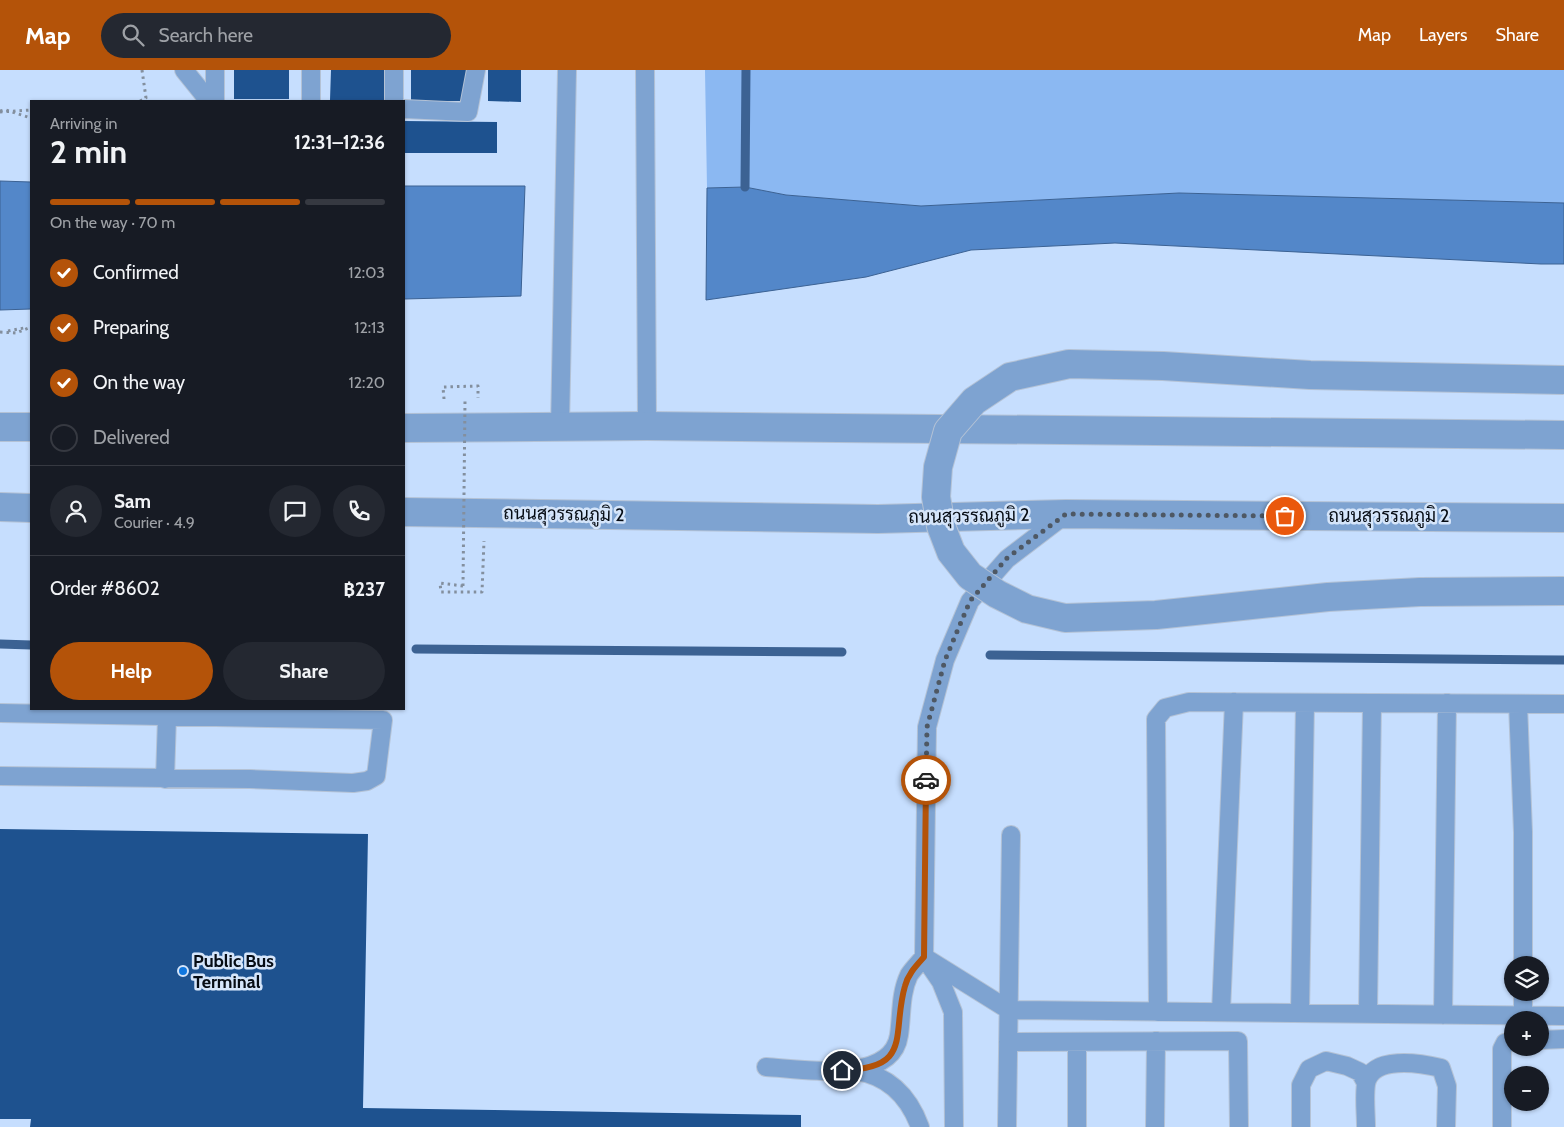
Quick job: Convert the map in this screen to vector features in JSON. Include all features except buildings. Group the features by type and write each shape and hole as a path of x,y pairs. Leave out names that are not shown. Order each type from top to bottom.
{"street":[{"path":"1564,380 1310,376 1163,366 1069,364 1010,377 974,400 948,431 938,467 936,497 941,526 951,552 970,576 997,594 1027,609 1065,618 1156,615 1328,597 1420,592 1564,591"},
{"path":"405,428 647,426 1564,435"},
{"path":"0,427 30,427"},
{"path":"0,507 30,508"},
{"name":"ถนนสุวรรณภูมิ 2","path":"405,512 878,518 1066,514 1564,518"}],"lane":[{"path":"184,70 208,100"},
{"path":"214,100 215,70"},
{"path":"311,70 311,100"},
{"path":"394,70 394,100"},
{"path":"405,110 468,112 476,70"},
{"path":"560,427 567,70"},
{"path":"645,70 647,426"},
{"path":"954,1127 953,1012 941,982 924,957 927,727 945,660 970,601 1007,558 1066,514"},
{"path":"1158,1012 1156,719 1166,708 1189,702 1564,704"},
{"path":"1221,1012 1234,702"},
{"path":"1300,1013 1305,703"},
{"path":"1368,1014 1372,703"},
{"path":"1443,1015 1447,703"},
{"path":"1518,704 1523,832 1523,956"},
{"path":"0,713 167,717 383,714 376,776 367,781 353,783 0,776"},
{"path":"165,779 167,717"},
{"path":"1007,1127 1010,835"},
{"path":"924,957 1009,1010 1504,1015"},
{"path":"854,1070 879,1063 893,1052 899,1036 901,1004 905,985 910,973 924,957"},
{"path":"1549,1016 1564,1016"},
{"path":"1549,1040 1564,1039"},
{"path":"1155,1127 1156,1041"},
{"path":"1008,1042 1238,1041 1238,1127"},
{"path":"1077,1042 1077,1127"},
{"path":"1502,1127 1502,1049 1504,1046"},
{"path":"1301,1127 1301,1086 1310,1069 1326,1061 1347,1066 1360,1072 1366,1082 1366,1127"},
{"path":"1366,1082 1375,1070 1385,1064 1426,1064 1441,1068 1446,1086 1446,1127"},
{"path":"766,1067 854,1070 877,1076 900,1092 914,1112 920,1127"}],"path":[{"path":"142,70 146,98 142,100"},
{"path":"0,112 30,110"},
{"path":"0,112 23,114 30,118"},
{"path":"0,332 16,332 30,327"},
{"path":"451,400 444,399 443,387 478,386"},
{"path":"458,400 465,401 463,586 440,583 441,592 482,592 484,513"}],"shaded area":[{"path":"0,70 1564,70 1564,1127 0,1127"},
{"path":"705,70 1564,70 1564,203 1179,193 921,206 786,195 745,187 707,188"},
{"path":"0,181 30,182 30,309 0,310"},
{"path":"405,186 525,186 521,296 405,299"},
{"path":"745,187 786,195 921,206 1179,193 1564,203 1564,264 1115,243 971,250 866,277 706,300 707,188"}],"waterway":[{"path":"745,187 746,70"},
{"path":"0,644 30,645"},
{"path":"416,649 842,652"},
{"path":"990,655 1564,660"}],"way so far":[{"path":"926,780 927,727 945,660 970,601 1007,558 1066,514 1285,516"}],"place":[{"name":"Public Bus Terminal","path":"183,971"}],"route":[{"path":"842,1070 868,1067 879,1063 893,1052 899,1036 901,1004 905,985 910,973 924,957 926,780"}]}
